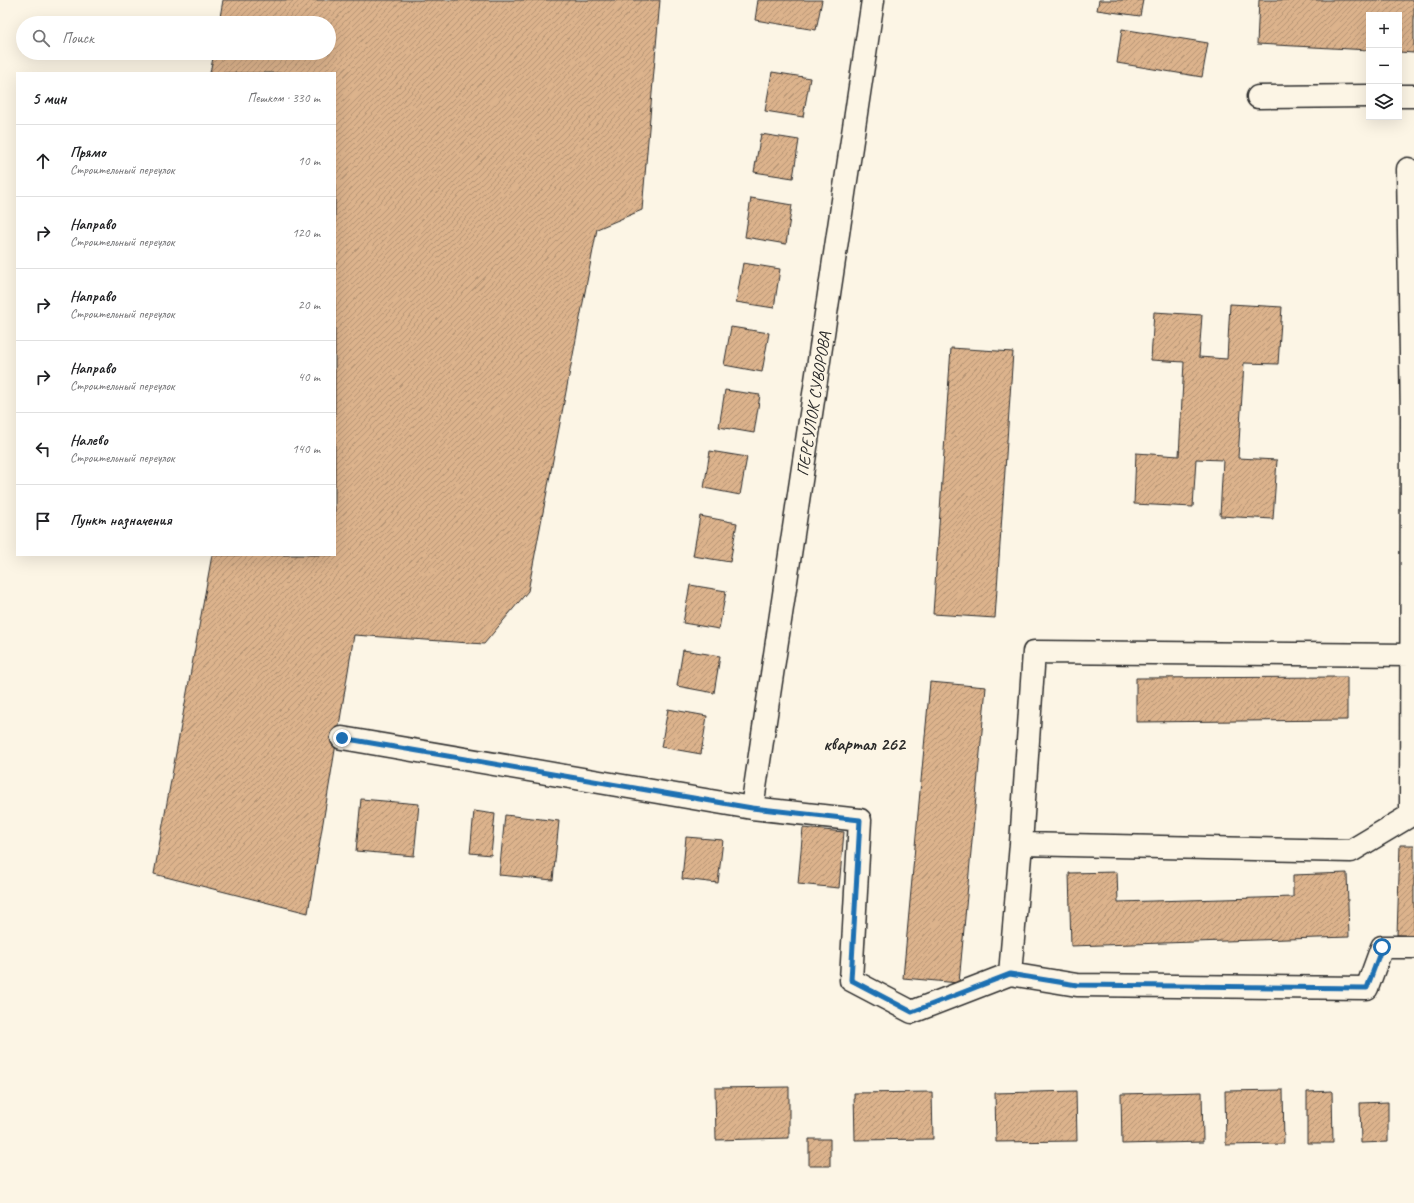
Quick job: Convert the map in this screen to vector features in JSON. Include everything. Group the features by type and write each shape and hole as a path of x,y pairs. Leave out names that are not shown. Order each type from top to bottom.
{"street":[{"name":"ПЕРЕУЛОК СУВОРОВА","path":"752,808 873,0"},
{"path":"1258,97 1366,96"},
{"path":"1402,96 1414,96"},
{"path":"1021,844 1351,850 1410,815 1413,416 1408,169"},
{"path":"1010,974 1021,844 1034,652 1411,655"},
{"path":"342,738 752,808 860,820 851,980 912,1012 1010,974 1077,985 1367,988 1382,947 1414,947"}],"building":[{"path":"223,0 660,0 642,210 597,229 528,591 484,644 354,635 308,913 154,874 212,556 336,556 336,72 210,72 213,60 336,60 336,16 220,16"},
{"path":"758,0 822,0 816,30 755,20"},
{"path":"1099,0 1143,0 1140,16 1097,10"},
{"path":"1259,0 1414,0 1414,53 1402,52 1402,12 1366,12 1366,50 1257,44"},
{"path":"1122,29 1208,43 1202,77 1117,63"},
{"path":"772,72 810,78 803,117 765,111"},
{"path":"761,134 799,140 793,178 754,172"},
{"path":"751,198 792,205 786,244 745,237"},
{"path":"743,263 780,269 774,308 736,302"},
{"path":"1230,304 1282,307 1278,364 1244,363 1238,458 1277,460 1273,519 1220,516 1223,460 1196,459 1193,507 1134,504 1136,453 1179,456 1184,362 1151,360 1154,312 1202,315 1199,357 1227,359"},
{"path":"731,327 769,333 762,372 724,365"},
{"path":"951,348 1013,352 995,618 933,614"},
{"path":"725,390 760,395 754,433 719,427"},
{"path":"710,451 747,457 740,495 704,488"},
{"path":"700,516 737,523 730,562 693,556"},
{"path":"690,585 726,591 719,629 683,623"},
{"path":"683,650 720,656 714,693 677,686"},
{"path":"1347,677 1347,720 1136,722 1136,678"},
{"path":"930,682 986,687 959,983 903,978"},
{"path":"668,709 707,716 701,754 661,747"},
{"path":"361,799 419,804 414,856 356,851"},
{"path":"474,811 495,814 491,855 470,853"},
{"path":"505,815 559,821 553,880 499,875"},
{"path":"803,828 844,832 839,888 798,884"},
{"path":"686,837 723,840 718,883 682,879"},
{"path":"1400,845 1414,845 1414,936 1397,935"},
{"path":"1117,872 1118,902 1293,897 1293,875 1347,873 1349,937 1071,946 1069,873"},
{"path":"789,1087 789,1138 716,1140 715,1088"},
{"path":"1283,1090 1284,1144 1226,1145 1225,1091"},
{"path":"1076,1091 1077,1141 996,1142 995,1093"},
{"path":"1332,1091 1333,1143 1307,1143 1307,1092"},
{"path":"932,1092 933,1139 855,1140 854,1093"},
{"path":"1202,1092 1203,1142 1122,1144 1121,1094"},
{"path":"1388,1102 1388,1142 1361,1143 1360,1103"},
{"path":"809,1139 830,1139 830,1166 809,1166"}],"district":[{"name":"квартал 262","path":"864,744"}],"route":[{"path":"342,738 752,808 860,820 851,980 912,1012 1010,974 1077,985 1367,988 1382,947"}]}
